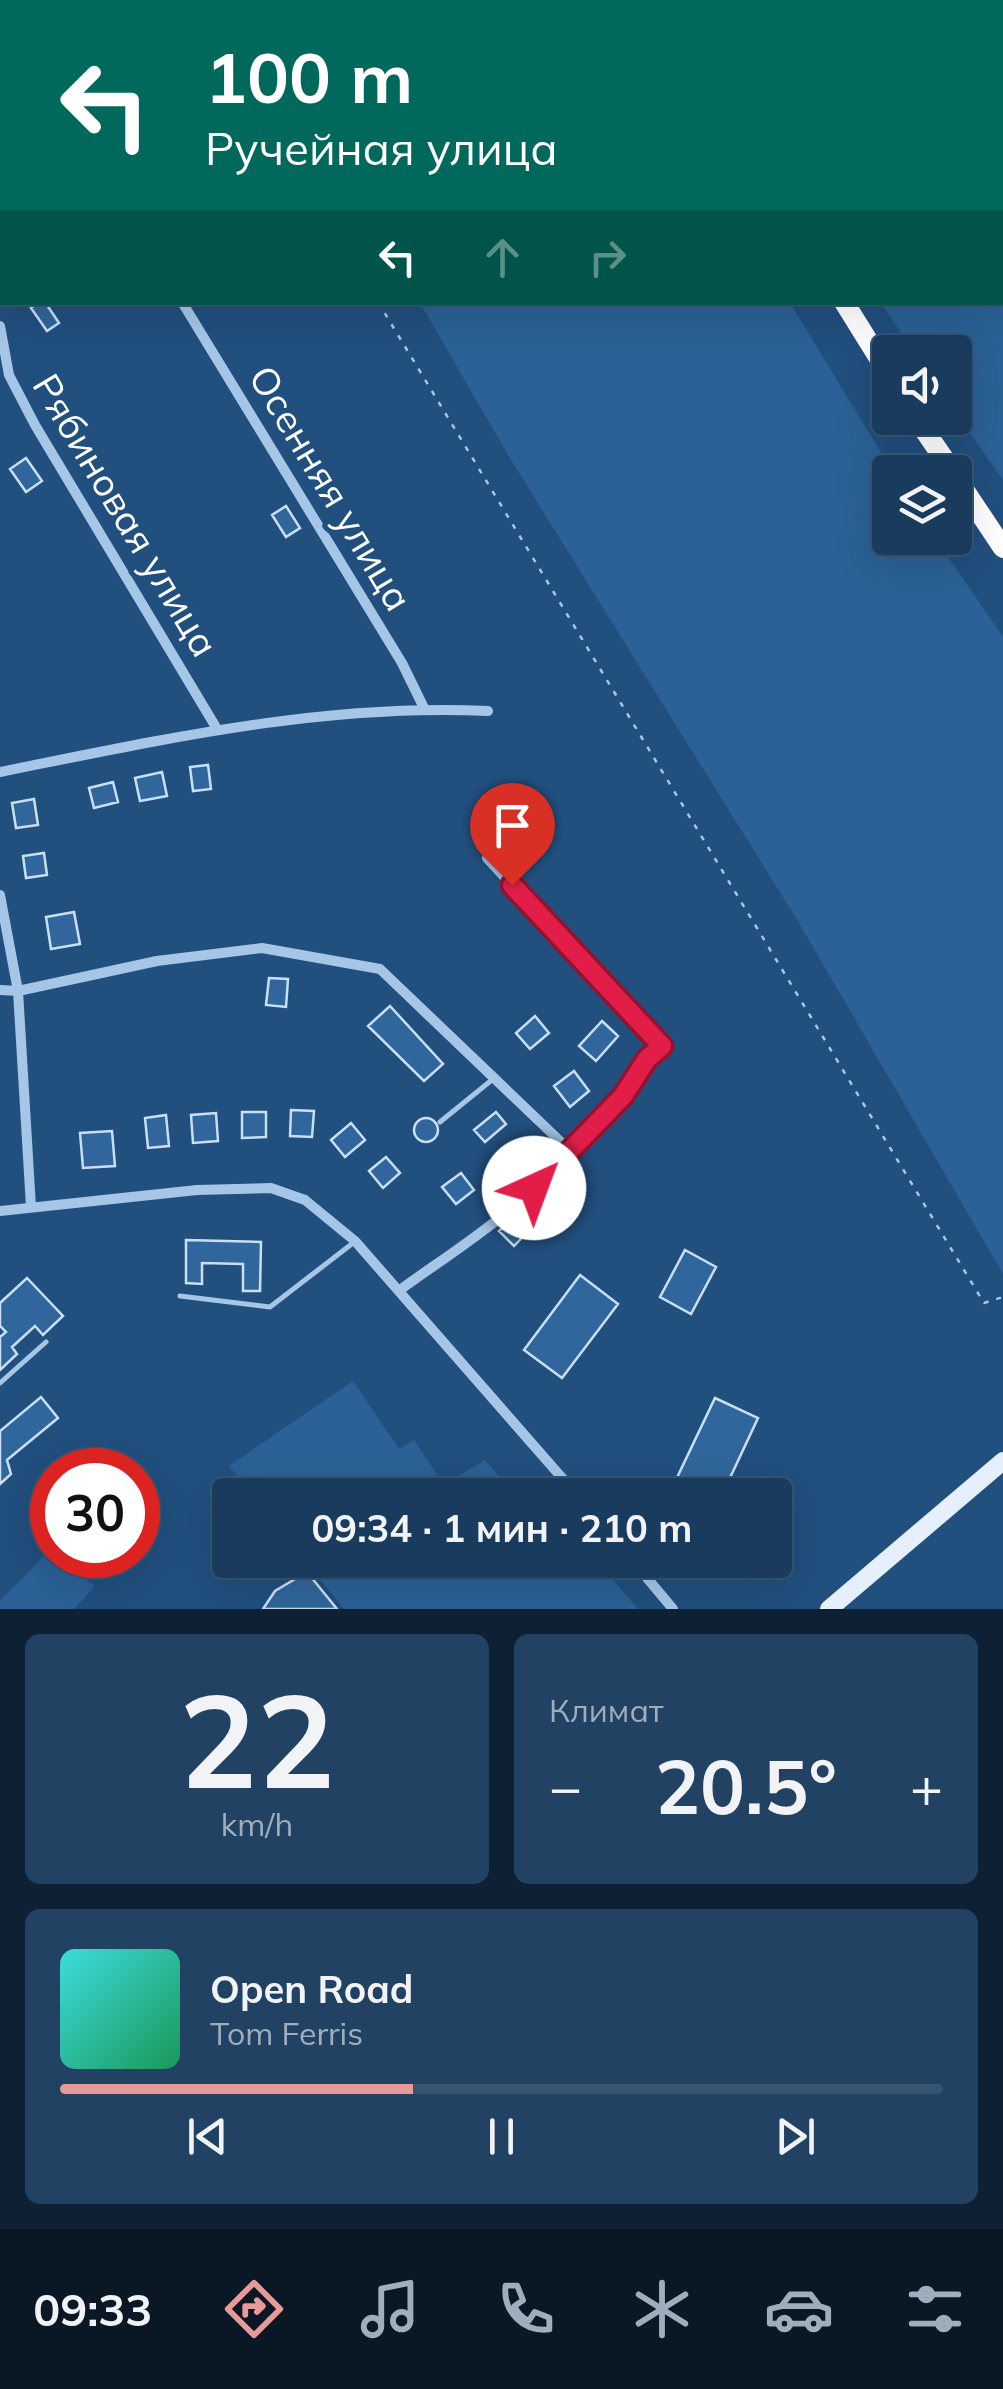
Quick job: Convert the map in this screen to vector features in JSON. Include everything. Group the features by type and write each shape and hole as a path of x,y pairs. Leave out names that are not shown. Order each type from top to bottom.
{"highway":[{"path":"846,305 872,347"},
{"path":"972,501 1003,548"}],"main road":[{"path":"829,1609 1003,1461"}],"street":[{"name":"Осенняя улица","path":"184,305 402,663 424,708"},
{"name":"Рябиновая улица","path":"0,326 9,375 35,425 217,729"},
{"path":"0,772 217,729 424,708 488,711"},
{"path":"400,1290 534,1188 623,1096 647,1059 662,1046 487,858"},
{"path":"0,896 18,990 30,1207"},
{"path":"0,990 18,990 157,960 262,948 380,969 562,1143 558,1161"},
{"path":"0,1211 197,1190 271,1188 305,1200 355,1241 561,1478"},
{"path":"647,1578 673,1609"}],"lane":[{"path":"440,1122 496,1077"},
{"path":"180,1296 270,1307 355,1241"},
{"path":"0,1382 46,1342"}],"path":[{"path":"380,305 984,1302 1003,1296"}],"shaded area":[{"path":"421,305 791,305 883,455 872,455 872,555 947,555 1003,637 1003,1274 799,923 511,460"},
{"path":"882,305 1003,305 1003,480 971,435 972,335 903,335"},
{"path":"353,1381 399,1449 414,1440 439,1478 239,1478 229,1466"},
{"path":"485,1460 500,1478 455,1478"},
{"path":"30,1570 30,1578 83,1578 95,1586 74,1609 0,1609 0,1601"},
{"path":"319,1578 611,1578 638,1609 344,1609"}],"building":[{"path":"47,305 59,323 47,331 31,308"},
{"path":"26,458 42,481 26,492 10,469"},
{"path":"286,506 300,528 286,537 272,515"},
{"path":"208,765 211,789 193,791 190,767"},
{"path":"162,772 167,796 140,801 135,778"},
{"path":"113,782 118,802 94,808 89,788"},
{"path":"34,799 38,825 16,828 12,803"},
{"path":"44,853 47,875 26,878 23,856"},
{"path":"74,912 80,944 51,949 46,917"},
{"path":"269,978 288,979 286,1007 266,1005"},
{"path":"390,1006 443,1064 424,1081 368,1026"},
{"path":"535,1016 549,1033 530,1049 516,1033"},
{"path":"602,1021 618,1036 596,1061 579,1046"},
{"path":"574,1071 589,1091 570,1107 554,1086"},
{"path":"291,1110 314,1111 312,1137 290,1136"},
{"path":"242,1112 266,1112 266,1137 242,1138"},
{"path":"496,1112 506,1124 485,1142 474,1130"},
{"path":"216,1113 218,1141 193,1143 191,1115"},
{"path":"166,1115 169,1146 148,1148 145,1118"},
{"path":"426,1118 435,1121 435,1139 426,1142 417,1139 414,1130 417,1121"},
{"path":"351,1123 365,1140 345,1157 331,1140"},
{"path":"112,1131 115,1166 83,1168 80,1133"},
{"path":"386,1157 400,1173 383,1188 369,1171"},
{"path":"461,1173 474,1190 456,1204 442,1187"},
{"path":"519,1213 533,1226 514,1246 499,1231"},
{"path":"186,1240 261,1242 260,1291 243,1291 243,1264 202,1263 202,1284 186,1283"},
{"path":"685,1250 716,1267 691,1314 660,1297"},
{"path":"580,1275 618,1304 562,1378 524,1350"},
{"path":"27,1278 63,1316 43,1335 35,1326 12,1347 17,1354 0,1370 0,1337 6,1332 0,1326 0,1303"},
{"path":"41,1397 58,1418 7,1460 11,1474 0,1484 0,1431"},
{"path":"715,1398 758,1418 730,1478 677,1478"},
{"path":"297,1578 312,1578 337,1609 263,1609 275,1591"}],"route":[{"path":"512,885 662,1046 647,1059 623,1096 534,1188"}]}
